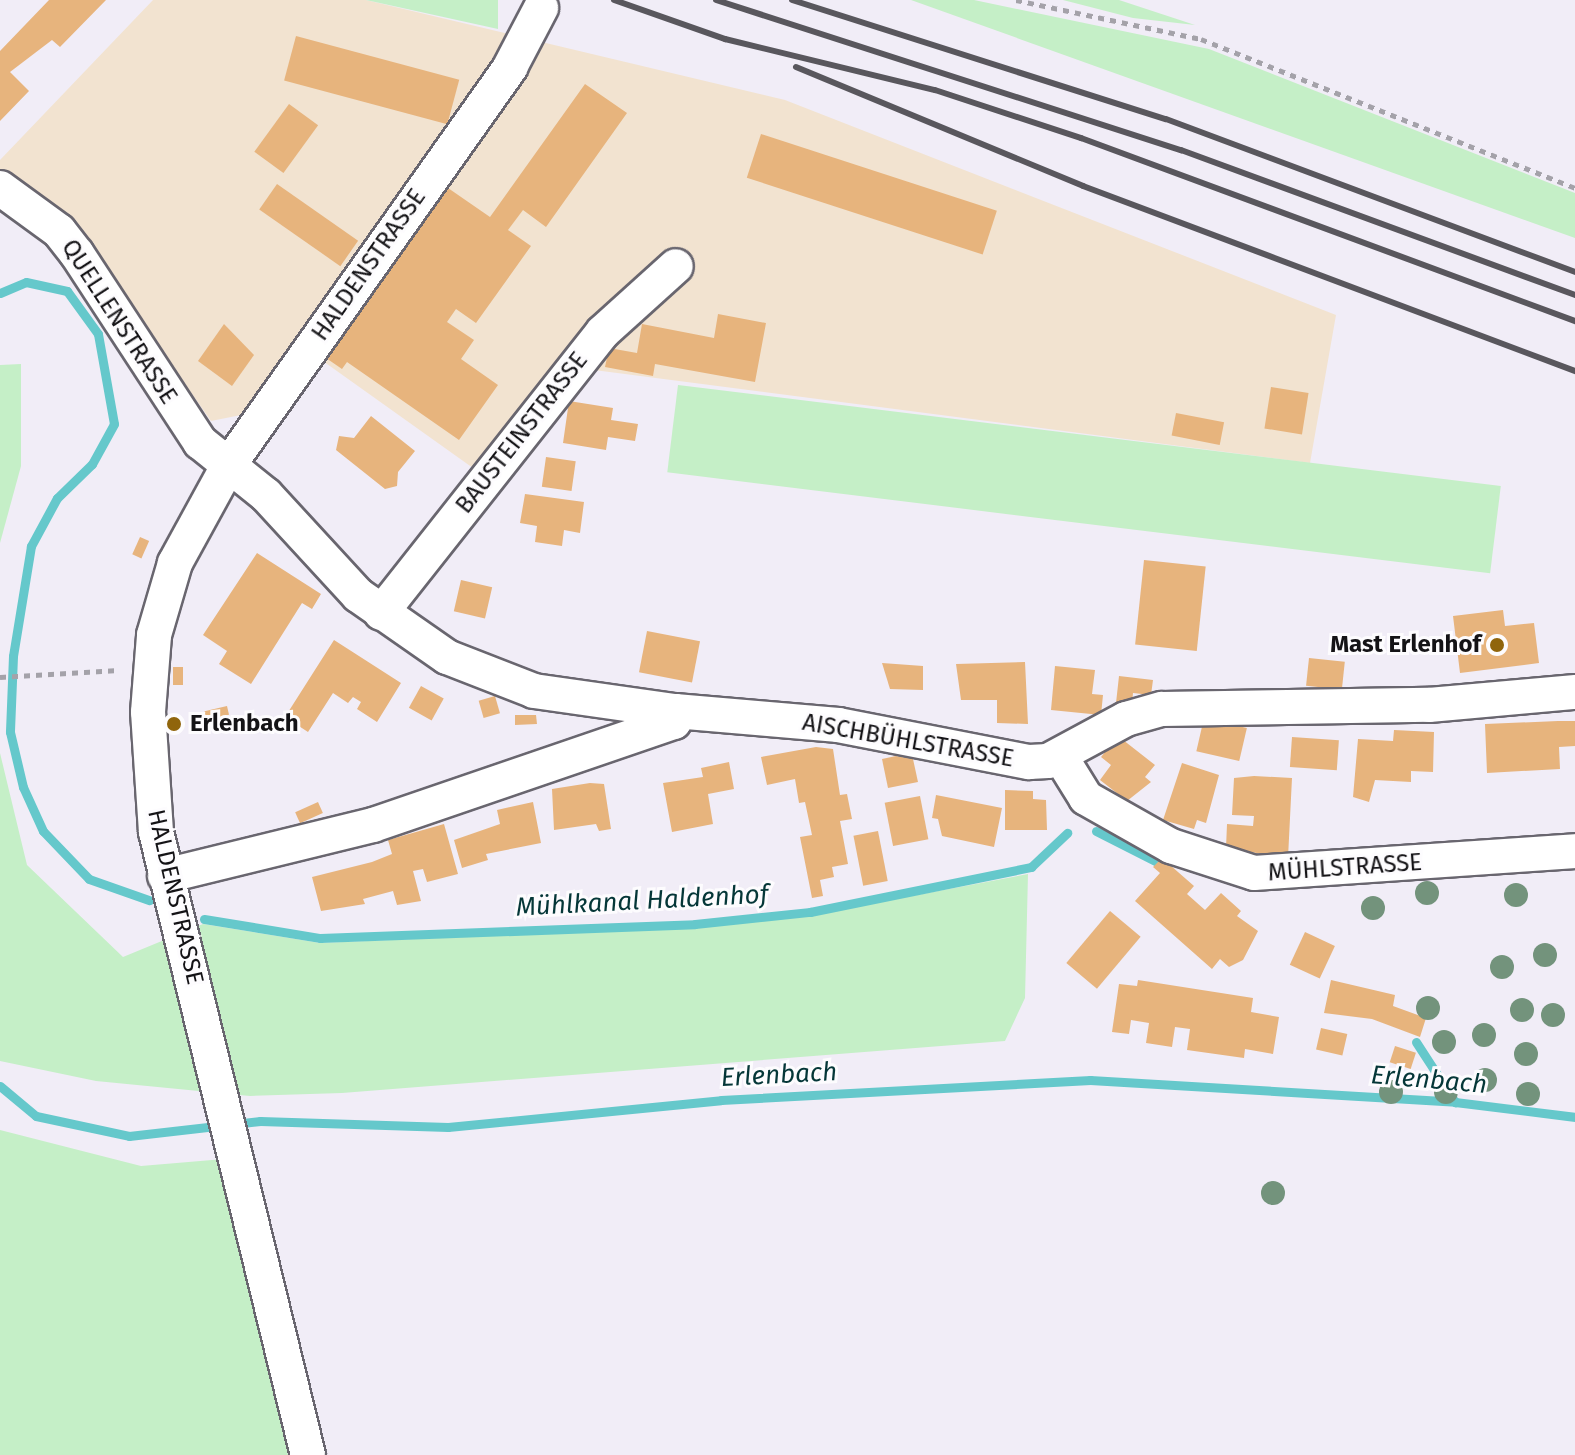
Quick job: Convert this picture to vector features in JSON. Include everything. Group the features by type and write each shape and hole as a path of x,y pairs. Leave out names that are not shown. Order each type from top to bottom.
{"street":[{"name":"HALDENSTRASSE","path":"308,1455 238,1158 165,876 151,786 150,670 175,563 228,466 510,67 541,8"},
{"name":"QUELLENSTRASSE","path":"0,188 59,231 193,432 228,466"},
{"name":"BAUSTEINSTRASSE","path":"381,613 594,343 676,266"},
{"path":"165,876 373,825 674,722 675,711 574,700 489,676 415,638 381,613 266,495 228,466"},
{"name":"AISCHBÜHLSTRASSE","path":"675,711 838,725 1029,762 1060,756 1126,719 1162,709 1242,703 1429,705 1575,692"},
{"name":"MÜHLSTRASSE","path":"1060,756 1086,798 1171,846 1254,873 1575,851"}],"path":[{"path":"1016,0 1201,39 1575,188"},
{"path":"0,677 63,670 150,670"}],"shaded area":[{"path":"153,0 366,0 785,100 1336,315 1310,463 594,370 494,483 299,344 241,415 211,421 142,323 0,172 0,160"}],"green space":[{"path":"366,0 498,0 498,29"},
{"path":"911,0 974,0 1209,49 1575,193 1575,238"},
{"path":"1063,0 1119,0 1195,25 1133,18"},
{"path":"21,364 21,466 0,543 0,365"},
{"path":"678,385 1501,486 1490,573 667,472"},
{"path":"0,753 27,865 123,957 203,924 320,943 695,927 811,915 1028,874 1025,998 1005,1041 342,1093 250,1096 96,1081 0,1061"},
{"path":"0,1130 141,1166 224,1159 288,1455 0,1455"}],"building":[{"path":"49,0 106,0 60,47 52,40 10,72 29,91 0,121 0,51"},
{"path":"296,36 459,80 447,124 284,80"},
{"path":"585,84 627,113 546,227 523,210 508,230 531,246 476,323 456,309 447,322 474,340 461,359 498,385 459,440 347,362 342,369 326,358 448,188 490,217"},
{"path":"289,104 318,125 283,173 254,152"},
{"path":"761,134 997,211 983,254 747,178"},
{"path":"277,184 358,241 340,266 259,209"},
{"path":"718,314 766,323 755,382 655,364 653,376 605,367 609,348 637,353 642,324 714,338"},
{"path":"224,324 254,355 232,386 198,361"},
{"path":"1271,387 1309,393 1302,434 1264,428"},
{"path":"569,401 613,408 611,420 638,424 635,441 608,437 606,450 563,443"},
{"path":"1176,413 1224,422 1220,445 1172,436"},
{"path":"371,416 415,451 398,472 397,486 385,489 336,450 339,436 354,438"},
{"path":"546,457 576,461 572,491 542,487"},
{"path":"525,494 584,502 580,533 564,530 562,546 535,542 537,526 520,523"},
{"path":"140,537 149,541 141,558 132,554"},
{"path":"257,553 321,594 312,609 302,603 251,684 219,664 227,651 203,635"},
{"path":"1144,560 1206,566 1197,651 1135,645"},
{"path":"461,580 492,587 485,618 454,611"},
{"name":"Mast Erlenhof","path":"1503,610 1505,626 1534,623 1539,663 1460,673 1453,616"},
{"path":"647,631 700,641 692,683 639,672"},
{"path":"334,640 401,683 377,722 357,709 361,702 353,697 348,703 333,693 308,732 285,717"},
{"path":"1309,658 1345,662 1342,690 1306,686"},
{"path":"1025,662 1028,724 997,723 997,700 961,700 956,664"},
{"path":"882,663 923,666 923,690 890,689"},
{"path":"1055,666 1095,670 1092,694 1103,695 1101,715 1051,710"},
{"path":"173,667 183,667 183,685 173,685"},
{"path":"1119,676 1153,680 1151,695 1133,693 1132,704 1116,703"},
{"path":"421,686 444,699 432,720 409,708"},
{"path":"495,696 500,713 484,718 479,701"},
{"path":"227,706 229,715 207,720 205,711"},
{"path":"515,715 536,715 537,724 515,725"},
{"path":"1204,718 1247,728 1239,761 1196,751"},
{"path":"1575,721 1575,746 1559,747 1560,769 1487,773 1485,724"},
{"path":"1394,730 1434,732 1433,772 1411,771 1411,782 1375,780 1369,802 1353,797 1358,739 1393,741"},
{"path":"1118,736 1155,765 1145,777 1151,782 1127,801 1100,780 1111,765 1101,757"},
{"path":"1292,737 1339,740 1337,770 1290,767"},
{"path":"816,747 833,749 840,795 847,794 852,819 840,821 848,864 832,867 834,877 820,880 823,896 812,898 800,837 812,835 805,802 799,803 795,779 767,785 761,757"},
{"path":"896,756 913,759 918,782 888,788 882,759"},
{"path":"729,762 734,789 708,794 713,824 672,832 663,783 703,777 701,768"},
{"path":"1182,763 1219,775 1206,823 1197,820 1194,829 1163,820"},
{"path":"1234,778 1292,778 1288,858 1226,848 1227,824 1253,826 1254,816 1232,815"},
{"path":"604,784 611,829 599,831 596,824 554,830 552,789"},
{"path":"1005,790 1033,791 1033,799 1046,800 1047,830 1005,830"},
{"path":"936,795 1002,808 994,847 942,836 938,819 932,818"},
{"path":"920,796 928,839 893,846 885,803"},
{"path":"318,802 323,813 300,823 295,812"},
{"path":"533,802 541,843 486,854 488,860 462,868 454,840 500,824 497,810"},
{"path":"444,824 458,874 427,882 423,869 413,871 421,901 397,905 393,891 363,899 365,904 321,911 312,877 392,854 388,840"},
{"path":"878,831 888,881 863,886 853,836"},
{"path":"1162,858 1194,886 1187,894 1205,910 1221,893 1241,911 1237,916 1258,931 1243,960 1229,967 1220,959 1212,969 1135,901 1160,873 1153,867"},
{"path":"1110,911 1141,937 1097,989 1066,963"},
{"path":"1305,932 1335,946 1320,979 1290,965"},
{"path":"1138,980 1253,998 1251,1012 1279,1017 1273,1054 1245,1049 1244,1058 1187,1050 1190,1029 1175,1027 1172,1047 1146,1043 1149,1023 1131,1020 1129,1034 1112,1032 1119,984 1137,986"},
{"path":"1331,980 1395,995 1393,1006 1426,1018 1420,1037 1372,1019 1324,1013"},
{"path":"1321,1028 1347,1034 1342,1056 1316,1049"},
{"path":"1395,1046 1416,1053 1411,1069 1390,1062"}],"waterway":[{"name":"Mühlkanal Haldenhof","path":"0,293 26,282 67,291 98,334 114,424 92,464 57,498 31,546 13,656 10,732 23,787 43,831 89,879 149,900"},
{"name":"Mühlkanal Haldenhof","path":"1096,831 1157,862"},
{"name":"Mühlkanal Haldenhof","path":"204,919 320,938 695,924 810,912 1031,867 1067,833"},
{"name":"Mühlkanal Haldenhof","path":"1416,1042 1455,1102"},
{"name":"Erlenbach","path":"0,1086 36,1116 129,1136 260,1121 448,1127 721,1100 1090,1080 1455,1102 1575,1117"}],"railway":[{"path":"614,0 725,39 935,90 1081,138 1575,321"},
{"path":"716,0 1181,150 1575,295"},
{"path":"792,0 1166,119 1575,272"},
{"path":"796,67 1083,186 1575,371"}],"place":[{"name":"Mast Erlenhof","path":"1497,645"},
{"name":"Erlenbach","path":"174,724"}]}
